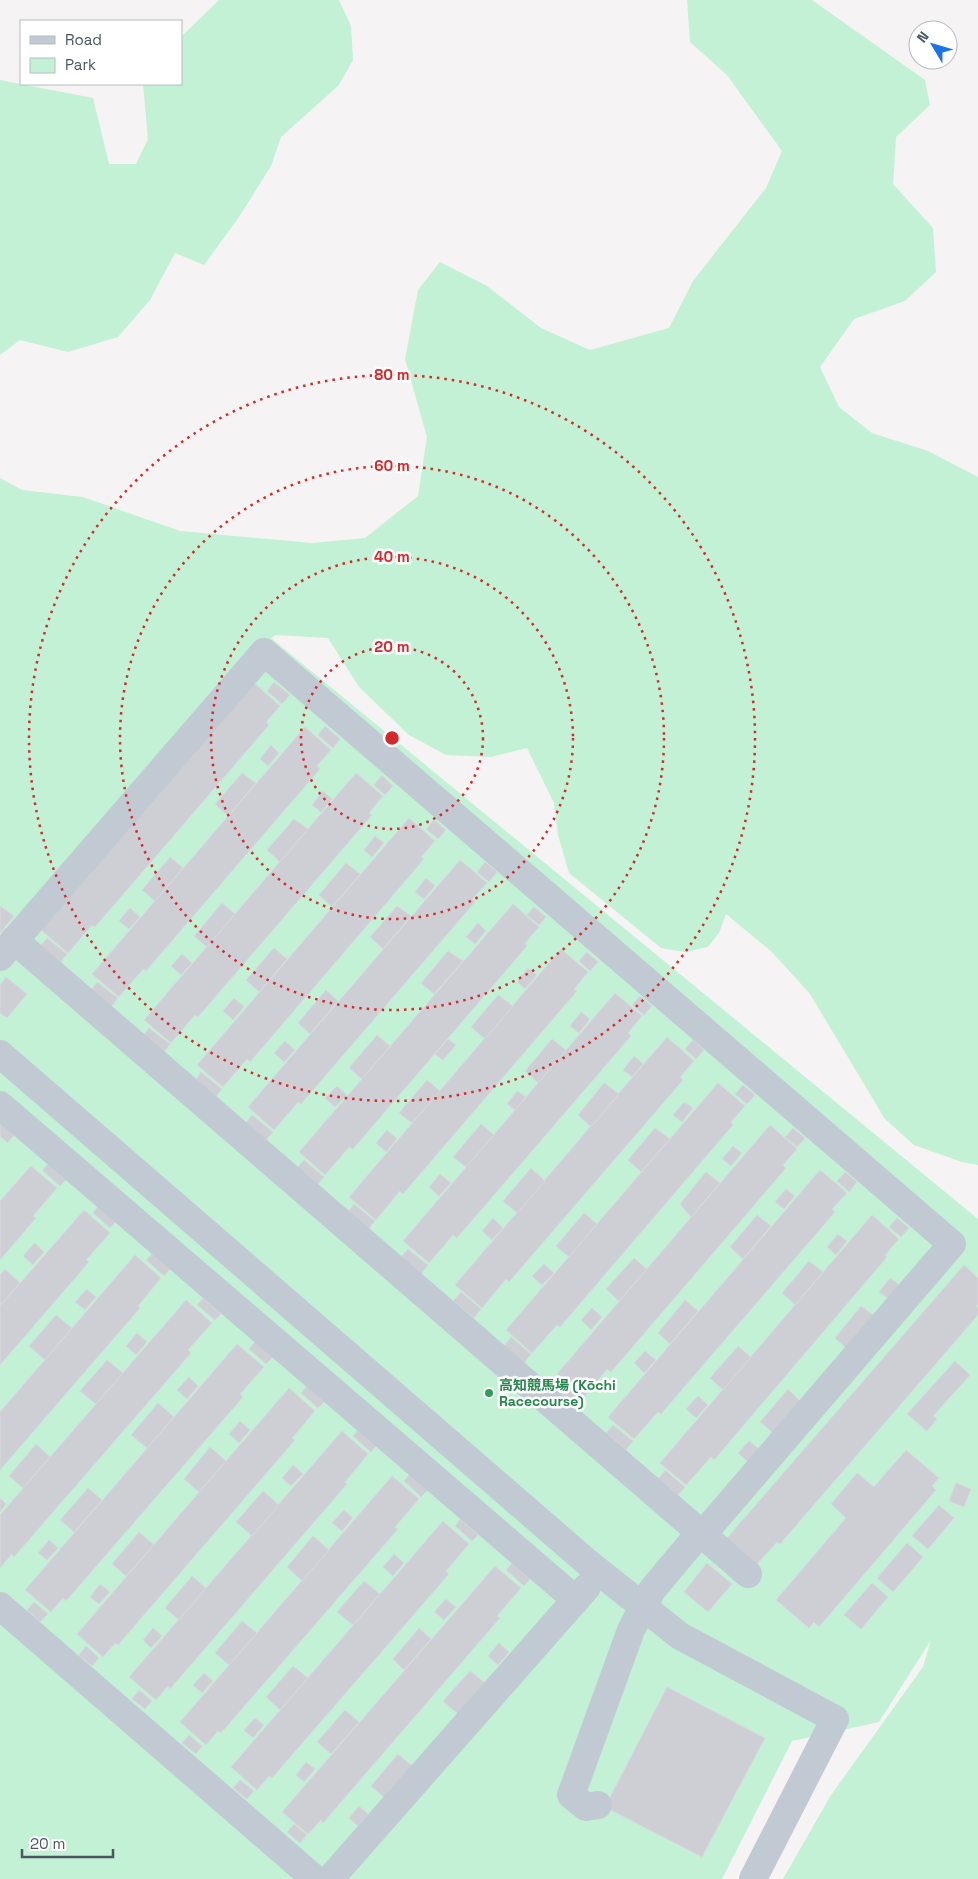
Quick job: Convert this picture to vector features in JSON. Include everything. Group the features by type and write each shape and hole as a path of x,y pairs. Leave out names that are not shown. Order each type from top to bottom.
{"street":[{"path":"598,1805 586,1807 571,1795 631,1630 652,1590 702,1533 709,1527 952,1244 264,652 7,948 702,1533 748,1574"},
{"path":"0,1054 600,1572 680,1636 835,1720 753,1879"},
{"path":"0,1105 576,1600"},
{"path":"84,1177 109,1149"},
{"path":"242,1313 265,1284"},
{"path":"396,1445 418,1416"},
{"path":"330,1879 600,1572"},
{"path":"0,1606 315,1879"}],"green space":[{"path":"219,0 339,0 351,26 353,60 339,85 281,137 271,166 239,217 204,265 175,253 150,300 118,337 68,352 20,340 0,355 0,80 93,98 109,164 136,164 148,139 143,85 182,85 182,36"},
{"name":"高知競馬場 (Kōchi Racecourse)","path":"687,0 812,0 908,68 908,70 925,80 930,105 896,137 893,184 933,228 936,272 905,301 854,319 820,367 839,407 872,433 928,451 978,477 978,1165 962,1162 914,1145 885,1119 810,994 772,952 726,914 719,933 708,947 684,952 661,948 569,873 558,835 554,803 527,748 491,757 446,755 409,735 359,687 328,638 276,635 271,638 978,1219 978,1879 783,1879 831,1795 923,1667 931,1640 879,1722 792,1741 722,1879 0,1879 0,478 22,490 83,497 180,531 312,543 365,538 418,496 427,437 405,359 418,290 440,262 487,286 541,328 590,350 669,328 693,281 766,188 782,151 727,75 690,42"}],"building":[{"path":"274,682 290,695 282,704 267,691"},
{"path":"254,683 280,706 266,722 269,725 95,927 92,925 68,953 41,930"},
{"path":"325,726 340,739 333,748 318,735"},
{"path":"305,727 331,750 317,766 320,769 146,971 143,969 119,997 92,974"},
{"path":"271,745 279,753 268,766 260,759"},
{"path":"242,773 256,783 228,816 215,804"},
{"path":"356,773 383,796 369,813 372,815 198,1017 195,1015 171,1043 144,1020"},
{"path":"382,775 393,786 385,795 374,785"},
{"path":"323,791 332,799 321,812 312,805"},
{"path":"409,818 435,841 421,857 424,859 250,1062 247,1059 223,1087 197,1065"},
{"path":"294,819 308,829 280,862 267,850"},
{"path":"434,820 446,830 438,839 426,829"},
{"path":"375,836 384,843 372,857 364,850"},
{"path":"170,857 183,868 155,901 142,890"},
{"path":"460,860 487,883 472,899 475,902 301,1104 298,1102 274,1130 248,1107"},
{"path":"485,862 497,872 489,882 477,872"},
{"path":"346,863 360,874 332,907 319,895"},
{"path":"426,878 435,886 424,899 415,892"},
{"path":"222,903 235,914 207,947 194,936"},
{"path":"513,904 539,927 525,943 527,946 353,1149 349,1147 325,1175 299,1152"},
{"path":"0,906 14,916 0,933"},
{"path":"397,906 411,916 383,949 370,937"},
{"path":"534,907 546,917 539,925 527,915"},
{"path":"130,908 140,917 129,929 119,921"},
{"path":"478,923 486,931 475,944 466,937"},
{"path":"47,938 67,954 60,963 40,946"},
{"path":"274,948 287,959 259,992 246,980"},
{"path":"561,949 588,972 574,989 577,991 403,1194 400,1191 376,1220 349,1197"},
{"path":"448,951 463,961 434,994 421,983"},
{"path":"587,952 598,962 590,971 579,961"},
{"path":"182,954 192,963 181,975 171,966"},
{"path":"528,968 537,975 525,989 517,982"},
{"path":"6,977 27,994 7,1018 0,1013 0,985"},
{"path":"97,982 118,998 111,1007 91,990"},
{"path":"326,990 338,1001 310,1034 298,1023"},
{"path":"615,993 642,1016 628,1033 631,1036 457,1238 453,1235 429,1263 403,1241"},
{"path":"498,995 513,1006 485,1039 471,1027"},
{"path":"640,996 652,1006 644,1015 632,1005"},
{"path":"234,998 244,1007 233,1020 223,1011"},
{"path":"581,1012 590,1019 579,1033 570,1026"},
{"path":"149,1028 170,1044 163,1053 143,1036"},
{"path":"377,1035 390,1046 362,1079 349,1068"},
{"path":"667,1037 694,1061 680,1077 683,1080 509,1282 506,1279 482,1308 455,1285"},
{"path":"448,1039 456,1045 443,1060 435,1054"},
{"path":"552,1039 566,1050 538,1083 525,1071"},
{"path":"693,1040 704,1050 696,1059 685,1049"},
{"path":"285,1041 295,1050 284,1062 274,1053"},
{"path":"634,1056 643,1064 632,1077 623,1070"},
{"path":"201,1072 222,1089 215,1098 195,1081"},
{"path":"427,1080 440,1091 412,1123 399,1113"},
{"path":"604,1083 619,1094 591,1127 578,1115"},
{"path":"718,1083 745,1106 731,1122 733,1125 560,1327 557,1325 532,1353 506,1330"},
{"path":"743,1085 755,1095 747,1104 735,1094"},
{"path":"337,1086 347,1095 335,1107 325,1098"},
{"path":"517,1091 526,1097 515,1110 507,1104"},
{"path":"684,1102 693,1108 682,1122 673,1115"},
{"path":"252,1115 273,1132 266,1140 246,1123"},
{"path":"0,1121 15,1134 8,1143 0,1136"},
{"path":"481,1124 494,1135 466,1167 453,1157"},
{"path":"770,1125 797,1149 783,1165 786,1168 611,1372 607,1369 584,1397 557,1374"},
{"path":"655,1128 670,1139 641,1172 628,1160"},
{"path":"793,1128 805,1138 797,1147 785,1137"},
{"path":"387,1130 397,1139 386,1152 376,1143"},
{"path":"733,1146 742,1153 731,1166 722,1159"},
{"path":"304,1160 324,1177 317,1185 297,1168"},
{"path":"48,1164 66,1180 60,1186 42,1170"},
{"path":"31,1166 57,1188 33,1216 36,1218 0,1260 0,1201"},
{"path":"531,1168 545,1181 517,1213 503,1201"},
{"path":"820,1170 847,1193 832,1209 835,1212 661,1414 658,1412 634,1439 608,1417"},
{"path":"706,1172 720,1183 691,1217 680,1204"},
{"path":"845,1172 857,1182 849,1192 837,1181"},
{"path":"440,1174 451,1183 439,1196 429,1187"},
{"path":"786,1189 795,1196 784,1209 775,1202"},
{"path":"354,1204 375,1221 368,1230 347,1213"},
{"path":"98,1206 116,1222 110,1228 93,1213"},
{"path":"84,1210 110,1233 86,1260 89,1262 0,1365 0,1306"},
{"path":"584,1213 597,1224 569,1257 556,1246"},
{"path":"757,1215 771,1226 743,1259 730,1247"},
{"path":"872,1215 899,1239 885,1255 887,1257 714,1460 711,1457 686,1485 660,1463"},
{"path":"493,1218 503,1228 492,1240 482,1231"},
{"path":"897,1218 909,1228 901,1237 889,1227"},
{"path":"838,1234 847,1241 836,1255 827,1247"},
{"path":"35,1243 44,1252 33,1265 23,1256"},
{"path":"408,1249 428,1265 421,1274 401,1257"},
{"path":"153,1253 170,1269 164,1276 146,1260"},
{"path":"135,1255 161,1278 138,1306 140,1308 0,1470 0,1412"},
{"path":"634,1258 647,1269 619,1301 606,1289"},
{"path":"809,1261 823,1272 795,1305 782,1293"},
{"path":"544,1264 554,1273 542,1285 532,1276"},
{"path":"964,1265 978,1278 978,1304 976,1306 978,1308 978,1315 780,1544 777,1542 757,1564 727,1538"},
{"path":"5,1269 20,1283 0,1306 0,1275"},
{"path":"890,1278 901,1286 890,1300 879,1292"},
{"path":"87,1289 96,1297 85,1310 75,1302"},
{"path":"461,1292 481,1309 474,1318 453,1301"},
{"path":"203,1298 221,1314 215,1320 197,1305"},
{"path":"186,1300 212,1323 188,1350 191,1353 14,1557 12,1554 0,1568 0,1515"},
{"path":"685,1300 698,1311 670,1344 658,1333"},
{"path":"861,1306 876,1317 848,1350 835,1338"},
{"path":"592,1308 602,1317 591,1330 581,1320"},
{"path":"56,1315 72,1328 45,1360 29,1346"},
{"path":"137,1333 147,1342 136,1355 126,1346"},
{"path":"511,1337 531,1354 524,1363 504,1346"},
{"path":"255,1341 273,1357 266,1364 249,1349"},
{"path":"237,1344 264,1367 240,1394 243,1397 66,1601 63,1598 51,1612 25,1590"},
{"path":"738,1346 751,1357 723,1390 710,1378"},
{"path":"645,1351 656,1360 644,1373 634,1363"},
{"path":"107,1360 123,1373 96,1404 80,1391"},
{"path":"955,1361 970,1375 933,1416 937,1419 927,1431 907,1414"},
{"path":"189,1377 198,1386 187,1399 177,1390"},
{"path":"563,1382 583,1399 577,1408 556,1390"},
{"path":"307,1386 324,1402 318,1408 301,1393"},
{"path":"289,1388 315,1411 292,1438 295,1440 118,1645 115,1643 103,1657 77,1634"},
{"path":"788,1389 801,1402 773,1433 760,1422"},
{"path":"698,1396 708,1405 696,1418 686,1409"},
{"path":"158,1403 174,1417 147,1448 131,1435"},
{"path":"240,1421 250,1430 239,1443 229,1434"},
{"path":"613,1425 633,1441 626,1450 606,1433"},
{"path":"359,1429 377,1445 371,1452 353,1436"},
{"path":"342,1431 368,1454 345,1482 347,1484 170,1689 168,1686 156,1700 129,1677"},
{"path":"749,1441 759,1449 748,1462 738,1453"},
{"path":"36,1444 50,1457 23,1488 9,1476"},
{"path":"210,1447 226,1461 199,1492 184,1479"},
{"path":"906,1450 939,1478 932,1486 936,1490 819,1627 814,1622 809,1628 776,1600 846,1518 831,1504 857,1473 874,1487"},
{"path":"293,1465 303,1474 291,1486 282,1478"},
{"path":"665,1470 685,1487 678,1495 658,1479"},
{"path":"410,1474 428,1490 421,1497 404,1481"},
{"path":"392,1476 419,1499 395,1527 398,1529 221,1733 218,1731 206,1745 180,1722"},
{"path":"956,1483 971,1489 964,1507 949,1501"},
{"path":"88,1488 102,1500 74,1532 60,1520"},
{"path":"263,1491 279,1505 252,1536 236,1522"},
{"path":"0,1498 6,1504 0,1512"},
{"path":"939,1505 954,1518 928,1549 912,1536"},
{"path":"344,1510 353,1518 342,1531 332,1523"},
{"path":"460,1519 478,1535 472,1541 455,1526"},
{"path":"443,1521 469,1544 446,1571 449,1574 272,1778 269,1776 257,1790 231,1767"},
{"path":"139,1532 154,1545 126,1576 112,1564"},
{"path":"313,1536 329,1550 302,1581 287,1567"},
{"path":"49,1540 58,1548 47,1560 38,1553"},
{"path":"907,1543 923,1557 893,1592 877,1578"},
{"path":"394,1554 404,1563 393,1576 383,1567"},
{"path":"512,1563 530,1579 524,1586 506,1570"},
{"path":"707,1563 732,1584 708,1612 684,1592"},
{"path":"495,1566 521,1588 497,1616 500,1618 323,1823 321,1820 308,1834 282,1812"},
{"path":"192,1576 206,1588 179,1620 165,1608"},
{"path":"364,1581 380,1594 353,1625 337,1612"},
{"path":"872,1583 888,1597 861,1629 844,1615"},
{"path":"100,1584 110,1592 99,1604 90,1597"},
{"path":"446,1599 456,1607 444,1620 434,1612"},
{"path":"34,1602 48,1614 40,1622 27,1610"},
{"path":"242,1621 257,1633 229,1665 215,1653"},
{"path":"153,1628 162,1636 151,1648 143,1640"},
{"path":"419,1628 431,1639 404,1670 393,1659"},
{"path":"499,1643 509,1652 498,1665 488,1656"},
{"path":"86,1646 99,1658 92,1666 79,1655"},
{"path":"293,1666 308,1678 280,1710 266,1697"},
{"path":"470,1671 485,1683 458,1714 443,1701"},
{"path":"204,1673 213,1681 202,1693 193,1685"},
{"path":"667,1687 765,1738 702,1857 605,1807"},
{"path":"139,1690 152,1701 145,1709 132,1699"},
{"path":"345,1710 359,1722 331,1754 317,1742"},
{"path":"255,1718 264,1725 253,1738 244,1730"},
{"path":"189,1735 202,1746 196,1754 182,1743"},
{"path":"398,1754 412,1766 385,1798 371,1786"},
{"path":"306,1762 315,1769 304,1782 296,1775"},
{"path":"240,1780 254,1791 247,1799 233,1788"},
{"path":"359,1806 368,1814 358,1826 349,1818"},
{"path":"294,1824 307,1835 300,1843 287,1832"}],"place":[{"name":"高知競馬場 (Kōchi Racecourse)","path":"489,1393"}]}
